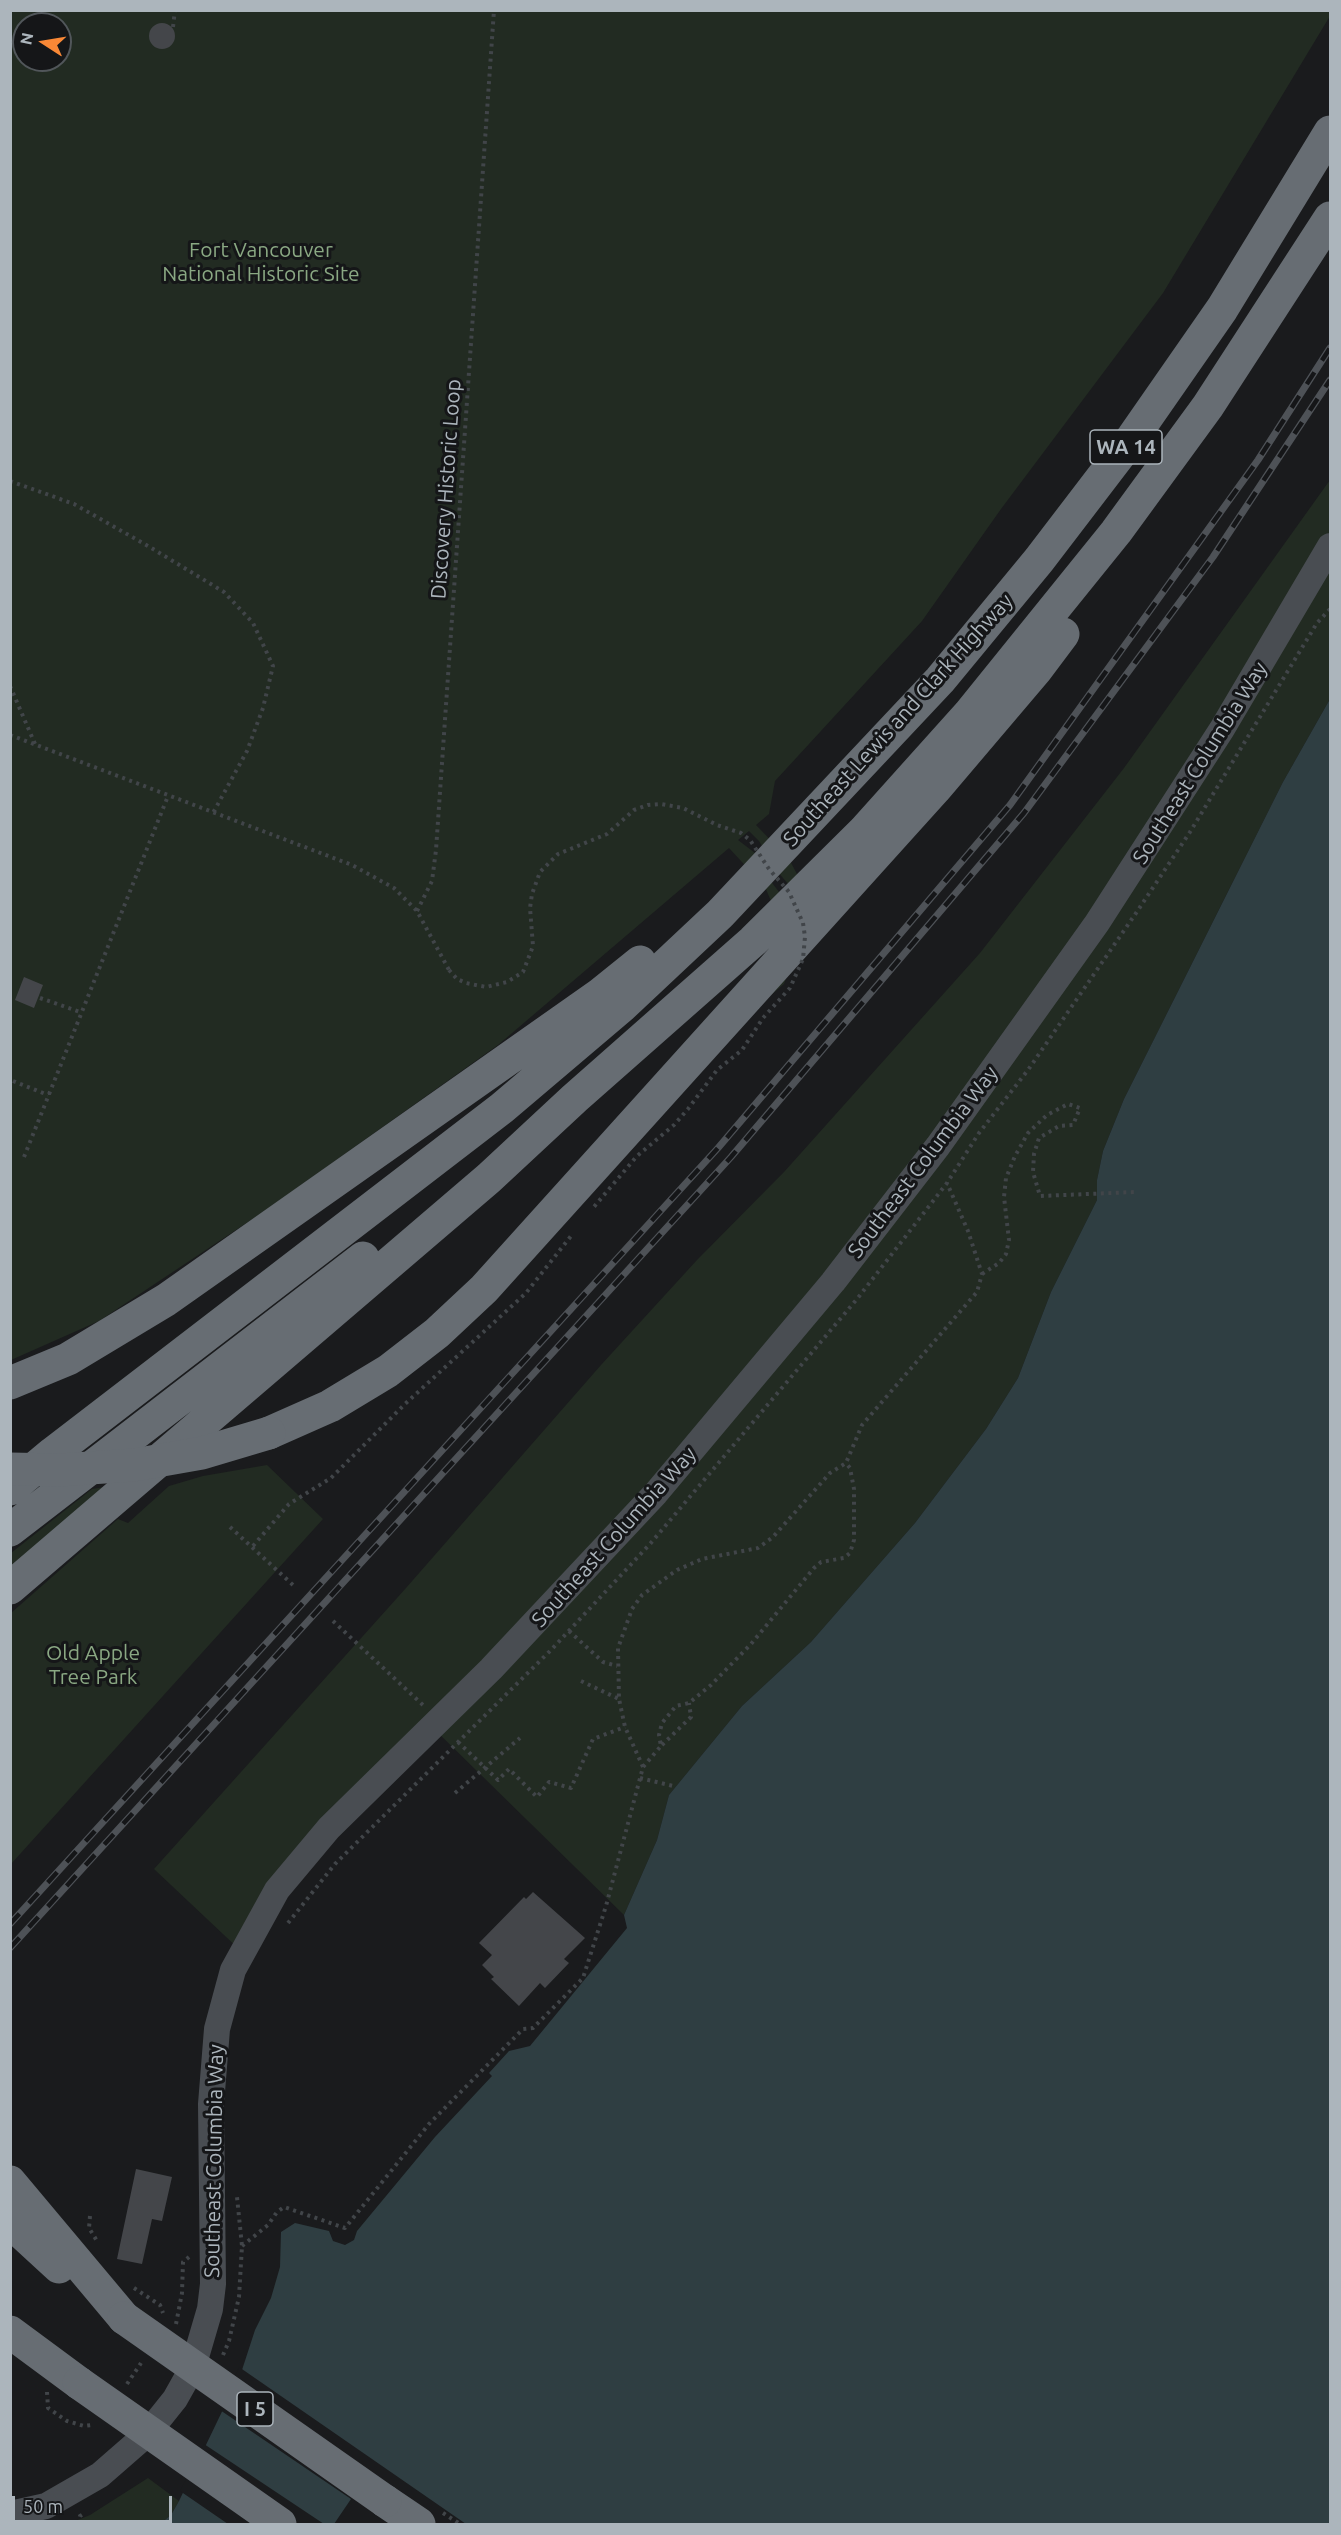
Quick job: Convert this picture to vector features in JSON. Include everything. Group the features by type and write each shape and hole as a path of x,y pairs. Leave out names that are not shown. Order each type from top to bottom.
{"highway":[{"name":"Southeast Lewis and Clark Highway","path":"769,861 940,680 1080,508 1133,437 1222,309 1330,132"},
{"name":"WA 14","path":"1116,532 1214,397 1330,218"},
{"path":"10,1588 489,1178 575,1098 753,941 864,831 983,697 1116,532"},
{"path":"10,1469 60,1470 134,1465 202,1453 269,1433 330,1406 388,1371 437,1333 507,1264 723,1021 890,839 1036,670 1081,606 1116,532"},
{"path":"10,1383 68,1359 166,1300 599,995 769,861"},
{"path":"10,1489 52,1453 519,1094 676,957 769,861"},
{"path":"10,1530 575,1098"},
{"path":"10,1480 52,1453"},
{"path":"10,2182 128,2303"},
{"name":"I 5","path":"10,2222 64,2271 128,2303 419,2524"},
{"path":"10,2332 280,2524"}],"street":[{"name":"Southeast Columbia Way","path":"10,2514 46,2506 75,2491 109,2468 147,2434 175,2399 193,2367 210,2309 213,2284 212,2069 217,2029 233,1970 277,1890 329,1828 540,1619 656,1493 833,1282 938,1146 1090,933 1183,792 1280,635 1330,546"}],"path":[{"path":"173,27 175,10"},
{"name":"Discovery Historic Loop","path":"417,911 432,881 436,850 494,10"},
{"path":"10,481 75,504 148,546 224,592 253,623 273,666 263,708 247,751 213,813"},
{"path":"286,1926 298,1907 335,1864 459,1743 650,1544 718,1461 802,1368 947,1184 979,1133 1028,1070 1190,832 1317,623 1330,609"},
{"path":"10,686 35,745"},
{"path":"10,735 352,866 394,888 417,911 448,970 457,979 486,987 507,982 523,972 533,946 531,894 540,872 558,854 608,834 627,815 648,805 661,804 683,808 717,825 741,833 750,840 768,869 789,892 803,923 805,937 803,959 790,988 763,1018 742,1050 717,1070 688,1110 637,1156 593,1208"},
{"path":"24,1157 168,796"},
{"path":"40,998 80,1012"},
{"path":"13,1081 48,1095"},
{"path":"982,1274 999,1263 1006,1254 1009,1240 1004,1197 1006,1178 1015,1156 1029,1133 1047,1115 1068,1104 1080,1108 1073,1125 1059,1126 1040,1138 1034,1154 1033,1172 1040,1196 1135,1192"},
{"path":"643,1767 625,1728 619,1699 617,1666 623,1629 632,1609 642,1595 677,1570 702,1559 758,1548 773,1537 830,1473 846,1463 862,1425 977,1292 982,1274 968,1231 947,1184"},
{"path":"253,1546 289,1504 331,1478 426,1384"},
{"path":"661,1746 659,1735 662,1723 676,1706 688,1703 711,1686 751,1644 814,1568 821,1562 844,1558 850,1553 854,1540 854,1489 850,1468 846,1463"},
{"path":"231,1527 293,1585"},
{"path":"333,1621 439,1720 459,1743 498,1780 509,1769 537,1797 549,1782 571,1788 593,1739 625,1728"},
{"path":"569,1630 603,1662 617,1666"},
{"path":"581,1681 619,1699"},
{"path":"242,2246 261,2228 268,2226 277,2212 284,2207 345,2228 429,2124 524,2029 533,2028 583,1978 606,1906 643,1767 691,1717 688,1703"},
{"path":"455,1793 520,1738"},
{"path":"640,1778 673,1786"},
{"path":"220,2361 229,2342 239,2297 242,2246 236,2190"},
{"path":"128,2303 141,2290 160,2305 165,2317"},
{"path":"122,2392 144,2358"},
{"path":"46,2392 48,2408 67,2421 84,2426 96,2424"},
{"path":"78,2524 80,2516 88,2510"}],"green space":[{"name":"Fort Vancouver National Historic Site","path":"10,11 1330,11 1330,16 1163,293 1001,509 922,621 775,781 769,814 756,825 789,859 797,874 795,892 777,871 759,841 749,831 738,840 755,853 766,875 786,901 794,958 784,984 764,1001 777,915 765,887 729,848 498,1045 263,1212 99,1321 11,1360"},
{"path":"1330,480 1330,699 1283,782 1124,1099 1103,1151 1097,1180 1097,1200 1051,1292 1018,1378 986,1429 915,1523 811,1642 742,1706 669,1795 657,1840 624,1915 432,1727 410,1748 241,1951 154,1869 406,1588 601,1365 697,1260 784,1172 980,953 1124,768"},
{"name":"Old Apple Tree Park","path":"267,1465 323,1519 11,1864 11,1613 118,1519 128,1523 169,1486 203,1476"},
{"path":"111,1486 11,1572 11,1553 92,1489"},
{"path":"148,2478 179,2501 171,2515 160,2524 68,2524 90,2515"}],"shaded area":[{"path":"1330,699 1330,2524 160,2524 171,2515 179,2501 242,2370 255,2330 271,2298 280,2267 281,2232 295,2223 329,2231 333,2241 345,2245 354,2240 357,2231 435,2137 492,2076 489,2073 509,2051 530,2046 627,1928 624,1915 657,1840 669,1795 742,1706 811,1642 915,1523 986,1429 1018,1378 1051,1292 1097,1200 1097,1180 1103,1151 1124,1099 1283,782"}],"pier":[{"path":"239,2367 466,2524 334,2524 351,2499 220,2410"},
{"path":"204,2444 324,2524 228,2524 180,2491"}],"building":[{"path":"162,23 171,27 175,36 171,45 162,49 153,45 149,36 153,27"},
{"path":"24,977 43,985 34,1008 15,1000"},
{"path":"533,1892 585,1938 564,1959 569,1963 545,1988 540,1983 519,2006 491,1979 494,1977 482,1965 492,1955 479,1943 524,1897 526,1899"},
{"path":"136,2169 172,2177 162,2221 152,2219 142,2264 117,2259"}],"railway":[{"path":"10,1924 718,1148 1010,805 1258,460 1330,348"},
{"path":"10,1948 731,1157 1024,813 1213,557 1330,380"}]}
